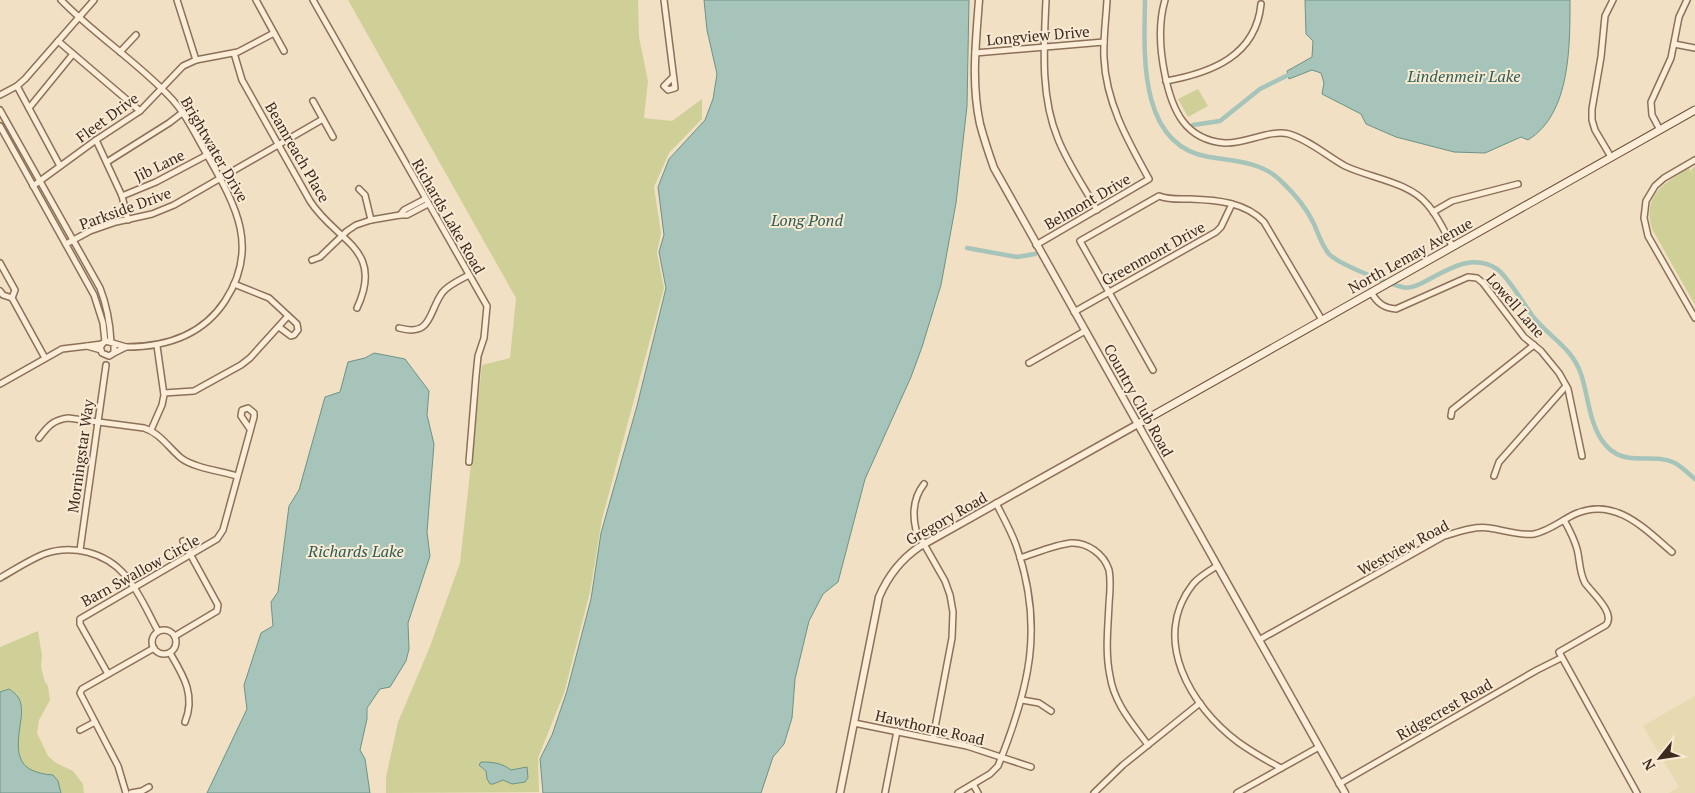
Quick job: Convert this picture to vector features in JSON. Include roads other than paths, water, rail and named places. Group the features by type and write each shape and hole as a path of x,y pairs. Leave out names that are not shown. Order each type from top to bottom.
{"main road":[{"name":"North Lemay Avenue","path":"1138,424 1695,110"}],"street":[{"name":"Brightwater Drive","path":"61,0 161,88 182,113 233,202 241,228 242,253 234,284 222,306 205,324 182,338 157,346 126,347"},
{"path":"0,95 17,86 94,0"},
{"path":"177,0 196,60"},
{"path":"256,0 284,51"},
{"name":"Richards Lake Road","path":"313,0 486,306 484,338 478,356 468,462"},
{"path":"664,0 673,77"},
{"name":"Country Club Road","path":"979,0 975,53 977,98 980,122 997,175 1344,793"},
{"path":"1046,0 1044,47 1047,98 1051,120 1062,148 1097,210"},
{"path":"1104,42 1108,0"},
{"path":"1165,0 1161,22 1161,51 1166,81 1172,104 1180,118 1188,126 1204,137 1224,143 1236,143 1274,134 1295,136 1345,166 1410,190 1421,198 1433,212 1452,246"},
{"path":"1611,157 1595,130 1592,120 1592,109 1601,58 1605,16 1613,0"},
{"path":"1660,130 1652,115 1652,102 1670,58 1679,17 1687,0"},
{"path":"1166,81 1205,72 1234,54 1252,35 1258,21 1261,4"},
{"name":"Fleet Drive","path":"33,186 96,140 140,111 178,70 196,60 234,53 274,33"},
{"path":"120,52 136,35"},
{"path":"58,41 140,111"},
{"name":"Longview Drive","path":"975,53 1104,42"},
{"name":"Belmont Drive","path":"1036,245 1149,179 1125,135 1114,109 1105,76 1104,42"},
{"path":"1674,44 1695,48"},
{"name":"Beamreach Place","path":"234,53 242,80 313,206 357,250 366,269 365,290 357,308"},
{"path":"29,108 73,54"},
{"path":"17,86 60,166"},
{"path":"313,101 333,137"},
{"name":"Morningstar Way","path":"0,110 100,288 106,303 110,322 106,346"},
{"path":"107,162 182,113"},
{"name":"Parkside Drive","path":"66,244 90,231 116,222 152,214 174,205 323,119"},
{"name":"Morningstar Way","path":"0,126 3,138 33,186 94,295 103,323 106,365 80,550"},
{"path":"96,140 122,196 128,220"},
{"name":"Jib Lane","path":"122,196 156,182 207,155"},
{"path":"1695,160 1661,180 1652,190 1646,203 1644,218 1648,236 1695,318"},
{"path":"1433,212 1452,201 1518,184"},
{"path":"359,189 365,195 371,220"},
{"path":"1153,370 1080,241 1159,196 1165,199 1200,199 1232,204 1257,214 1264,222 1322,320"},
{"path":"312,260 320,257 356,225 371,220 400,215 404,210 427,202"},
{"name":"Greenmont Drive","path":"1074,312 1216,232 1221,227 1232,204"},
{"path":"0,262 15,290 12,298"},
{"path":"399,328 412,330 425,325 432,317 440,297 446,289 468,275"},
{"name":"Lowell Lane","path":"1371,292 1381,305 1390,309 1396,309 1468,277 1477,278 1483,283 1524,337 1559,373 1566,386 1582,456"},
{"path":"234,284 269,298 297,324 297,332 291,336 279,327"},
{"path":"0,291 3,296 12,298 45,358"},
{"path":"164,393 194,391 241,365 250,358 288,316"},
{"path":"1029,363 1085,331"},
{"path":"0,384 62,349 87,346 126,347"},
{"path":"106,346 112,354"},
{"path":"106,346 112,354"},
{"path":"151,430 162,405 164,393 157,346"},
{"path":"1451,416 1452,410 1534,346"},
{"path":"112,354 126,347"},
{"name":"Morningstar Way","path":"106,365 112,354"},
{"path":"1494,476 1499,462 1566,386"},
{"path":"39,438 49,424 68,418 151,430 181,458 190,463 237,476"},
{"name":"Gregory Road","path":"840,793 879,596 893,570 910,553 924,544 1138,424"},
{"name":"Barn Swallow Circle","path":"108,674 80,621 82,617 217,539 223,530 250,429"},
{"path":"924,484 918,492 913,512 916,530 945,581 954,612 952,638 933,738"},
{"path":"958,793 990,774 998,766 1022,700 1028,672 1031,612 1025,575 1015,544 996,503"},
{"name":"Westview Road","path":"1259,640 1444,536 1465,530 1486,528 1522,535 1534,534 1579,512 1607,509 1621,513 1638,522 1672,552"},
{"name":"Ridgecrest Road","path":"1339,784 1606,625 1610,616 1580,572 1577,549 1564,520"},
{"path":"175,636 217,611 218,605 183,542"},
{"path":"1020,558 1071,543 1087,546 1103,558 1108,569 1110,586 1107,655 1110,677 1116,698 1125,714 1148,745"},
{"path":"0,578 43,554 59,550 80,550 95,554 110,562 124,573 134,587 158,631"},
{"path":"1217,566 1200,577 1181,604 1175,632 1176,656 1200,703 1217,722 1237,741 1262,759 1281,768"},
{"path":"166,630 175,636 176,643 174,649 170,652 160,653 154,648 152,639 158,631 166,630"},
{"path":"126,793 118,766 80,693 82,689 154,648"},
{"path":"170,652 185,679 189,691 189,710 185,722"},
{"path":"1561,653 1637,793"},
{"path":"1022,700 1039,703 1051,711"},
{"path":"1097,792 1123,765 1200,703"},
{"path":"80,730 95,722"},
{"name":"Hawthorne Road","path":"854,723 967,746 1031,768"},
{"path":"886,793 897,731"},
{"path":"1237,793 1319,747"},
{"path":"973,784 978,793"},
{"path":"131,793 142,791 149,787"}],"water":[{"name":"Long Pond","path":"704,0 969,0 967,106 956,203 941,285 911,377 865,479 838,582 823,594 809,621 795,679 792,718 784,744 773,757 761,793 543,793 540,759 552,735 567,691 591,599 601,533 637,406 666,288 659,252 664,235 658,187 669,159 705,120 713,99 717,74 707,30"},
{"name":"Lindenmeir Lake","path":"1305,0 1570,0 1568,57 1565,77 1553,113 1542,128 1528,140 1521,137 1485,153 1454,152 1396,137 1366,124 1361,114 1322,94 1324,83 1321,73 1312,70 1289,79 1287,71 1312,57 1313,41 1306,34"},
{"name":"Richards Lake","path":"374,353 405,359 429,391 427,415 434,444 427,532 430,556 408,623 409,649 406,661 390,687 380,689 367,708 367,719 360,750 365,759 370,793 207,793 247,709 244,685 261,633 273,626 271,602 278,592 289,506 299,490 325,397 340,392 348,362 365,358"},
{"path":"9,689 19,699 22,711 18,741 20,758 24,765 31,770 53,775 58,781 61,793 0,793 0,692"},
{"path":"481,762 497,763 511,770 527,767 528,778 525,782 512,784 503,780 490,784 486,771 479,765"}],"waterway":[{"path":"1145,0 1146,71 1150,95 1157,117 1169,135 1186,149 1209,157 1247,163 1273,174 1303,206 1329,254 1352,268 1407,288 1449,269 1468,263 1478,262 1497,269 1535,319 1567,350 1577,365 1597,432 1609,449 1618,455 1627,457 1666,460 1675,463 1695,479"},
{"path":"1193,125 1220,121 1260,89 1288,75"},
{"path":"967,248 1017,257 1035,254"}]}
